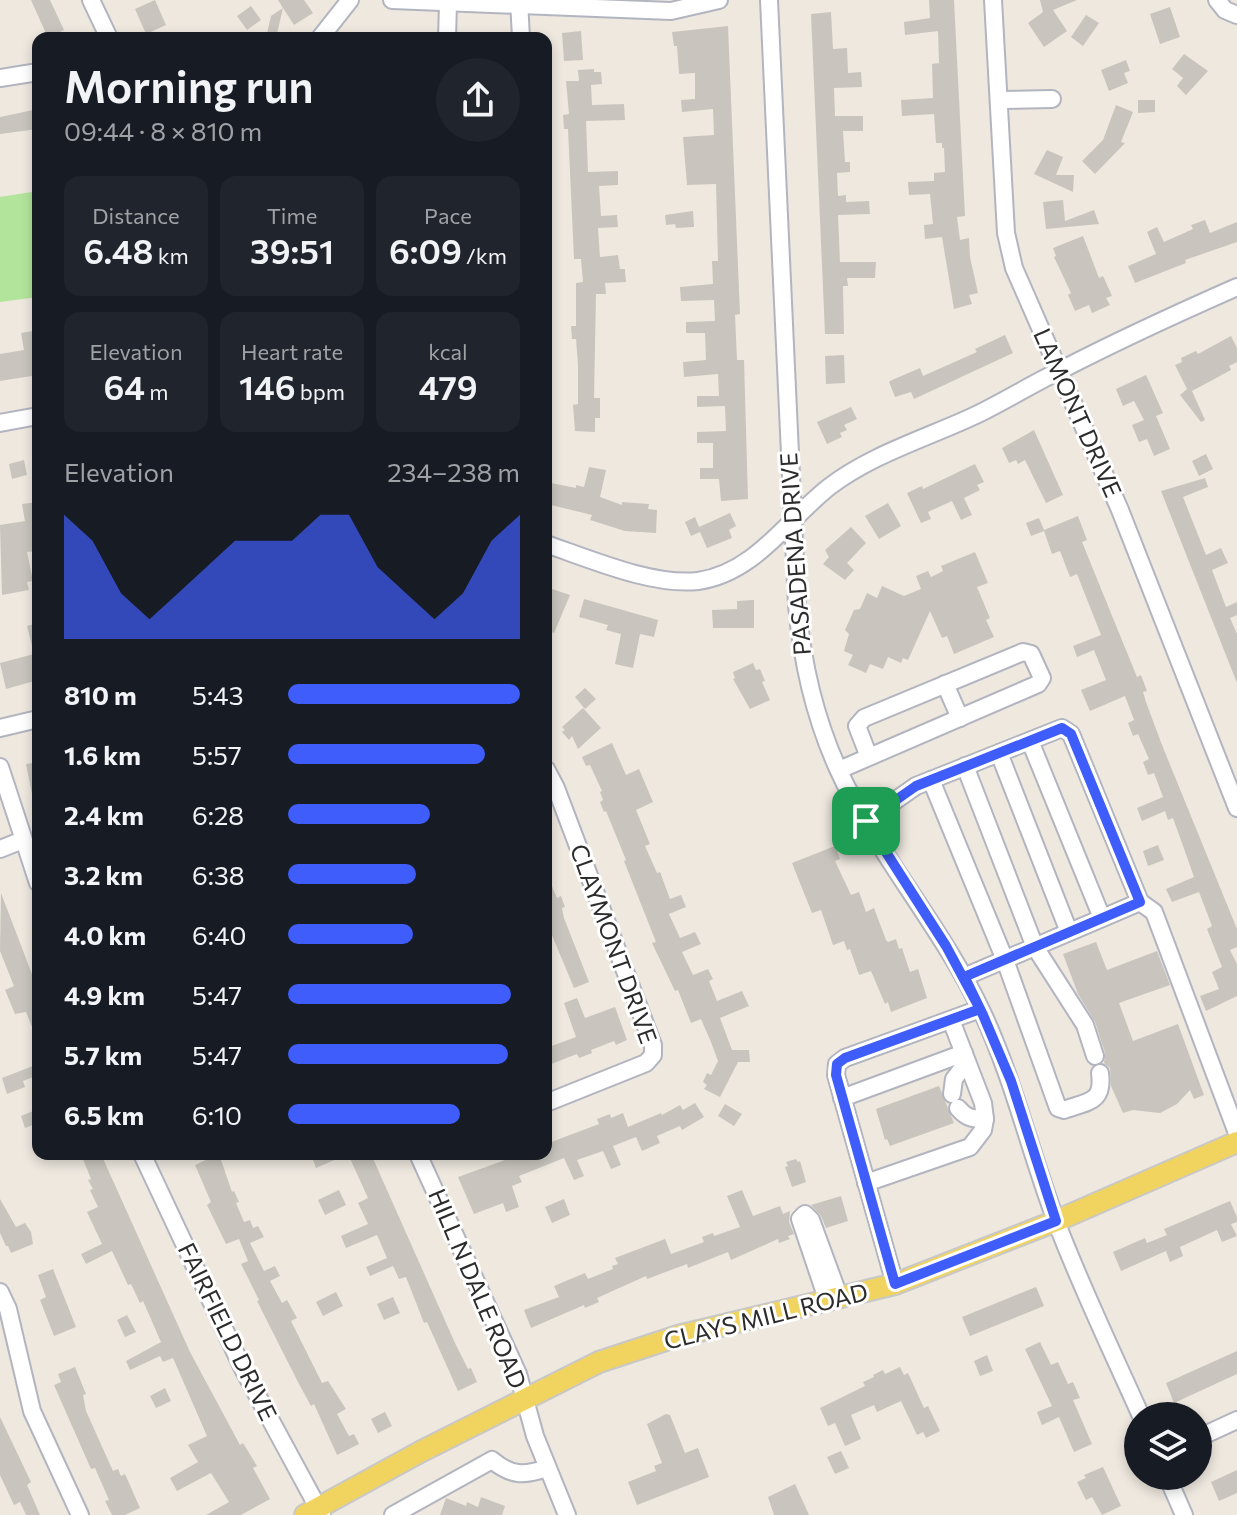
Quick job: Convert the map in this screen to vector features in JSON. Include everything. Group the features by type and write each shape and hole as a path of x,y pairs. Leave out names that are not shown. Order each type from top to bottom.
{"main road":[{"name":"CLAYS MILL ROAD","path":"315,1513 524,1398 599,1362 678,1336 895,1284 1056,1221 1237,1142"}],"street":[{"path":"91,0 106,32"},
{"path":"330,32 350,0"},
{"path":"392,0 671,11 719,0"},
{"name":"PASADENA DRIVE","path":"769,0 787,420 801,656 814,705 839,770 866,821 964,977 980,1009 1011,1081 1056,1221 1135,1402"},
{"name":"LAMONT DRIVE","path":"993,0 1009,249 1022,289 1120,510 1237,808"},
{"path":"1217,0 1225,10 1237,15"},
{"path":"447,32 448,3"},
{"path":"520,3 521,32"},
{"path":"0,78 32,73"},
{"path":"1000,100 1052,99"},
{"path":"552,546 653,577 698,581 722,575 746,563 827,489 860,467 986,410 1162,320 1237,287"},
{"path":"0,423 32,417"},
{"path":"839,770 1038,684 1042,678 1031,654 1023,652 859,721 857,726 869,757"},
{"path":"945,684 960,718"},
{"path":"0,728 32,720"},
{"path":"866,821 916,786 1062,728 1071,734 1140,902 1154,912 1237,1133"},
{"path":"1030,741 1102,918"},
{"path":"999,753 1069,932"},
{"path":"965,766 1035,947 1085,1025 1095,1056"},
{"path":"0,767 32,866"},
{"name":"CLAYMONT DRIVE","path":"552,780 653,1045 653,1055 646,1063 552,1101"},
{"path":"931,780 1005,960 1058,1108 1064,1110 1098,1097 1102,1089 1100,1073"},
{"path":"0,849 23,840"},
{"path":"964,977 1140,902"},
{"path":"895,1284 842,1098 836,1075 837,1064 845,1058 980,1009"},
{"path":"866,1183 970,1147 983,1130 983,1103 951,1020"},
{"path":"842,1098 965,1058"},
{"path":"965,1058 954,1079 955,1101 963,1115 985,1119"},
{"name":"FAIRFIELD DRIVE","path":"145,1160 222,1328 315,1513"},
{"name":"HILL N DALE ROAD","path":"421,1160 518,1374 547,1468 567,1515"},
{"path":"0,1292 8,1309 32,1411 80,1515"},
{"path":"1212,1432 1237,1420"},
{"path":"393,1515 492,1460 515,1475 547,1468"},
{"path":"1173,1490 1184,1515"}],"green space":[{"path":"32,192 32,298 0,302 0,197"}],"building":[{"path":"31,0 50,0 64,30 45,32"},
{"path":"155,0 166,25 145,32 135,9"},
{"path":"278,0 304,0 313,13 294,25"},
{"path":"929,0 954,0 965,216 957,217 960,240 969,238 978,293 969,295 972,304 954,309 942,237 925,239 924,225 933,224 930,194 909,195 908,182 934,181 934,173 945,172 944,148 942,143 936,143 934,114 902,116 901,100 933,98 932,64 939,63 938,31 905,35 904,22 930,18"},
{"path":"1040,0 1077,0 1053,10 1067,31 1044,47 1028,23 1043,12"},
{"path":"251,6 261,20 247,30 237,16"},
{"path":"1170,7 1180,37 1160,44 1150,14"},
{"path":"283,8 277,32 267,32 271,16"},
{"path":"831,12 833,49 847,48 848,73 861,72 862,87 834,88 835,116 863,116 863,131 843,131 845,162 850,162 850,172 837,173 838,196 846,195 846,202 869,201 870,214 838,215 840,262 876,262 875,278 847,278 848,286 843,286 844,334 825,334 811,14"},
{"path":"1086,15 1099,23 1083,46 1071,37"},
{"path":"728,26 740,314 735,315 737,360 744,360 748,499 721,501 719,479 700,479 700,468 713,468 713,443 697,443 697,432 726,431 725,406 697,407 697,396 719,396 718,374 684,377 683,362 706,360 705,333 686,333 686,322 715,321 714,300 681,301 680,287 713,284 712,261 718,261 716,184 687,185 683,137 714,135 713,109 682,112 681,100 695,99 695,73 679,74 677,46 674,46 672,32"},
{"path":"581,31 583,60 564,61 562,33"},
{"path":"1184,54 1208,71 1186,95 1177,86 1183,78 1172,69"},
{"path":"1126,60 1130,71 1124,73 1128,83 1109,91 1101,70"},
{"path":"594,69 594,72 601,72 602,84 591,85 592,105 624,104 625,120 586,121 588,172 618,171 618,185 599,186 601,216 617,215 618,227 598,228 600,257 618,255 620,269 625,269 626,282 605,283 606,294 596,294 594,398 600,398 600,418 595,418 595,432 575,431 573,405 578,404 578,365 576,339 572,339 571,326 576,326 576,283 583,282 581,259 574,259 568,129 564,129 563,115 569,114 566,81 579,81 578,70"},
{"path":"1138,100 1155,100 1155,112 1138,113"},
{"path":"1116,105 1133,112 1121,142 1125,143 1095,174 1082,161 1103,140"},
{"path":"32,110 32,130 0,134 0,117"},
{"path":"1047,150 1063,157 1056,175 1074,175 1073,192 1034,174"},
{"path":"1063,200 1065,221 1094,210 1099,224 1046,229 1043,202"},
{"path":"693,211 694,227 666,225 665,215"},
{"path":"1205,220 1210,233 1237,222 1237,242 1185,260 1186,263 1135,283 1128,266 1156,254 1147,232 1157,227 1164,242"},
{"path":"1083,236 1099,278 1103,276 1112,296 1106,298 1110,305 1092,313 1089,305 1075,311 1068,295 1071,293 1054,257 1053,248"},
{"path":"32,331 32,376 0,381 0,354 24,350 21,333"},
{"path":"1005,335 1013,353 914,399 911,392 895,397 889,382 892,380 920,368 923,376 977,352 975,349"},
{"path":"1231,336 1237,348 1237,362 1229,366 1231,370 1192,391 1205,420 1201,422 1180,395 1187,389 1175,365 1182,362 1181,358 1196,351 1198,354"},
{"path":"844,355 845,383 826,384 825,356"},
{"path":"1146,375 1163,413 1156,416 1170,449 1154,456 1147,439 1139,442 1132,425 1144,420 1134,401 1123,406 1116,389"},
{"path":"851,407 857,419 844,425 847,430 840,433 842,437 827,444 817,422"},
{"path":"1034,430 1063,495 1046,503 1025,460 1018,464 1016,460 1009,463 1002,448"},
{"path":"1206,454 1213,469 1199,476 1192,461"},
{"path":"24,460 27,475 12,479 9,464"},
{"path":"975,464 984,482 977,485 980,490 964,498 972,515 961,520 952,501 928,512 931,519 921,523 907,493 922,486 923,489"},
{"path":"589,467 606,470 600,497 622,505 622,502 649,504 648,509 657,510 656,533 625,531 590,520 592,515 552,505 552,483 584,487"},
{"path":"1205,478 1208,487 1183,497 1206,555 1221,548 1228,563 1212,570 1226,607 1237,602 1237,615 1230,618 1237,634 1237,683 1161,491"},
{"path":"32,503 32,552 27,552 32,581 27,582 29,590 2,595 0,525 25,521 22,504"},
{"path":"888,503 901,526 879,539 865,516"},
{"path":"730,513 736,526 729,530 732,538 707,548 700,532 691,536 685,522 695,517 699,527"},
{"path":"1078,516 1087,540 1082,542 1137,677 1141,675 1147,691 1143,692 1146,702 1162,745 1237,929 1237,947 1230,950 1237,964 1237,996 1206,1011 1200,996 1219,989 1212,972 1222,967 1207,929 1212,926 1199,892 1172,902 1166,889 1194,877 1173,818 1168,820 1165,811 1142,821 1137,808 1163,797 1154,773 1148,775 1143,762 1149,759 1138,734 1133,736 1128,723 1134,720 1125,696 1090,711 1081,690 1106,680 1094,650 1077,657 1073,646 1101,635 1077,574 1070,577 1060,551 1052,554 1044,531 1031,536 1026,523 1039,518 1044,530"},
{"path":"851,527 866,543 847,563 854,570 845,580 823,564 829,557 825,550"},
{"path":"975,552 988,583 977,587 994,637 954,654 947,636 942,638 930,611 908,660 903,658 901,663 888,657 883,669 870,664 866,673 848,665 853,655 844,651 849,634 845,630 854,610 860,609 867,593 877,598 882,586 904,596 921,589 916,576 928,571 931,577 943,571 941,566"},
{"path":"552,589 570,595 552,632"},
{"path":"584,599 658,620 654,637 640,634 633,668 615,664 621,634 606,630 608,625 579,617"},
{"path":"754,600 754,628 713,628 712,610 737,609 737,601"},
{"path":"32,625 32,646 27,626"},
{"path":"32,655 32,682 6,689 0,663"},
{"path":"753,663 756,670 760,669 770,700 750,709 733,679 733,672"},
{"path":"585,688 596,699 585,709 575,697"},
{"path":"583,708 601,728 578,749 572,736 569,740 562,732 565,730 562,727"},
{"path":"612,743 626,775 639,769 653,802 636,810 650,844 645,846 657,873 660,872 670,899 681,895 686,907 669,914 680,938 695,932 701,944 682,952 693,975 708,969 717,1001 742,991 749,1006 720,1018 732,1050 749,1050 750,1062 738,1062 720,1097 704,1089 707,1073 711,1075 718,1061 711,1042 701,1019 691,1023 678,990 675,991 652,943 656,942 626,860 600,802 603,800 602,791 590,765 586,766 582,757"},
{"path":"32,763 32,794 26,764"},
{"path":"1158,845 1164,860 1148,866 1143,851"},
{"path":"835,846 840,859 835,861 851,895 859,892 866,912 874,908 886,940 896,939 910,972 918,969 927,998 891,1012 871,971 859,975 844,941 833,945 821,910 812,913 792,863"},
{"path":"552,886 557,898 561,896 565,907 562,908 564,918 589,982 574,988 552,935"},
{"path":"1,893 32,974 32,1027 26,1012 15,1014 5,990 14,986 0,951"},
{"path":"1096,942 1107,970 1157,951 1170,985 1119,1003 1133,1041 1178,1024 1204,1095 1194,1099 1190,1090 1177,1104 1160,1113 1133,1110 1123,1113 1111,1086 1110,1068 1104,1063 1105,1053 1095,1022 1078,994 1063,954"},
{"path":"577,998 585,1018 615,1007 627,1040 616,1045 614,1041 579,1058 577,1054 552,1064 552,1046 576,1037 564,1003"},
{"path":"32,1066 32,1077 23,1081 25,1087 7,1094 2,1078"},
{"path":"939,1086 954,1123 890,1146 885,1140 876,1109"},
{"path":"695,1103 704,1117 682,1130 680,1126 657,1136 660,1143 642,1151 636,1137 613,1146 621,1165 611,1169 603,1151 577,1160 584,1176 574,1180 564,1158 519,1176 522,1182 512,1186 519,1207 506,1212 503,1203 474,1214 458,1177 505,1160 552,1160 552,1142 599,1124 597,1119 610,1114 611,1118 623,1113 628,1127 680,1105 683,1110"},
{"path":"725,1104 742,1114 734,1126 718,1116"},
{"path":"32,1111 32,1125 25,1128 21,1116"},
{"path":"83,1160 104,1160 190,1352 240,1445 243,1443 257,1466 253,1468 270,1499 241,1515 206,1515 229,1502 211,1473 177,1491 170,1478 198,1462 188,1445 207,1436 173,1358 163,1362 160,1356 130,1370 126,1361 161,1342 143,1301 140,1303 131,1284 128,1285 112,1251 86,1264 81,1254 102,1244 87,1212 98,1207 90,1190 93,1189 88,1180 91,1179"},
{"path":"206,1160 221,1160 244,1222 250,1220 253,1228 258,1226 264,1237 250,1243 264,1271 275,1266 280,1276 270,1281 282,1303 287,1300 297,1318 291,1321 322,1383 328,1381 346,1409 337,1414 349,1436 354,1434 359,1444 337,1455 314,1404 311,1406 257,1301 241,1264 248,1261 239,1239 226,1244 207,1205 211,1202 195,1165"},
{"path":"313,1160 334,1160 316,1168"},
{"path":"351,1160 374,1160 455,1343 477,1382 458,1391 427,1322 424,1323 406,1277 399,1279 393,1266 370,1276 366,1267 387,1258 377,1235 346,1248 341,1236 368,1224 358,1203 368,1198"},
{"path":"800,1161 806,1182 792,1187 785,1167 788,1166 786,1162"},
{"path":"339,1190 346,1205 325,1215 318,1200"},
{"path":"742,1190 753,1216 780,1206 783,1214 790,1211 789,1222 794,1234 788,1236 790,1239 779,1243 778,1239 731,1260 728,1252 688,1268 687,1264 647,1279 646,1276 597,1298 599,1302 585,1308 584,1305 531,1328 524,1310 559,1297 554,1286 585,1273 588,1279 613,1269 612,1266 618,1264 615,1258 665,1239 671,1254 704,1242 702,1237 740,1227 727,1196"},
{"path":"841,1196 848,1221 826,1228 811,1205"},
{"path":"0,1199 16,1227 25,1223 31,1232 33,1244 11,1253 0,1233"},
{"path":"564,1199 570,1215 552,1223 545,1207"},
{"path":"1230,1201 1237,1217 1237,1222 1231,1224 1237,1236 1222,1242 1217,1230 1180,1247 1183,1256 1170,1262 1166,1251 1121,1271 1113,1252 1145,1238 1147,1243 1167,1235 1164,1229"},
{"path":"53,1269 76,1327 54,1336 40,1300 46,1297 38,1275"},
{"path":"1036,1287 1044,1306 970,1336 962,1317"},
{"path":"336,1292 343,1306 323,1316 316,1302"},
{"path":"393,1297 400,1313 384,1320 377,1304"},
{"path":"127,1315 136,1332 125,1337 117,1320"},
{"path":"1040,1342 1051,1365 1058,1362 1068,1384 1073,1382 1080,1398 1073,1400 1092,1444 1074,1452 1059,1417 1042,1425 1037,1412 1052,1406 1025,1349"},
{"path":"1237,1351 1237,1374 1176,1402 1166,1383"},
{"path":"987,1355 993,1371 980,1376 974,1361"},
{"path":"75,1367 86,1394 83,1395 86,1411 113,1471 118,1469 121,1476 125,1474 140,1508 125,1515 112,1515 95,1468 91,1469 54,1385 61,1382 58,1374"},
{"path":"900,1367 904,1375 908,1373 924,1408 928,1406 940,1431 926,1438 923,1432 917,1435 901,1401 877,1412 874,1405 851,1415 861,1439 845,1446 835,1423 828,1426 820,1408 865,1386 863,1382 873,1375 883,1370 885,1374"},
{"path":"165,1388 171,1401 156,1408 150,1396"},
{"path":"385,1412 392,1426 378,1433 371,1419"},
{"path":"670,1415 685,1453 698,1448 709,1477 637,1505 628,1482 656,1471 654,1466 662,1463 647,1424"},
{"path":"0,1417 31,1482 27,1485 40,1515 26,1515 20,1502 14,1505 0,1475"},
{"path":"841,1451 849,1468 835,1474 827,1457"},
{"path":"1103,1467 1121,1506 1102,1515 1092,1497 1086,1500 1077,1482 1086,1478 1084,1475"},
{"path":"1237,1470 1237,1493 1219,1501 1212,1482"},
{"path":"795,1484 809,1515 774,1515 768,1497"},
{"path":"481,1497 505,1506 502,1515 440,1515 446,1498 478,1507"}],"route":[{"path":"1062,728 1071,734 1140,902 964,977 966,980 983,1015 1011,1081 1056,1221 895,1284 836,1075 837,1064 845,1058 980,1009 946,946 866,821 916,786 1062,728"}]}
